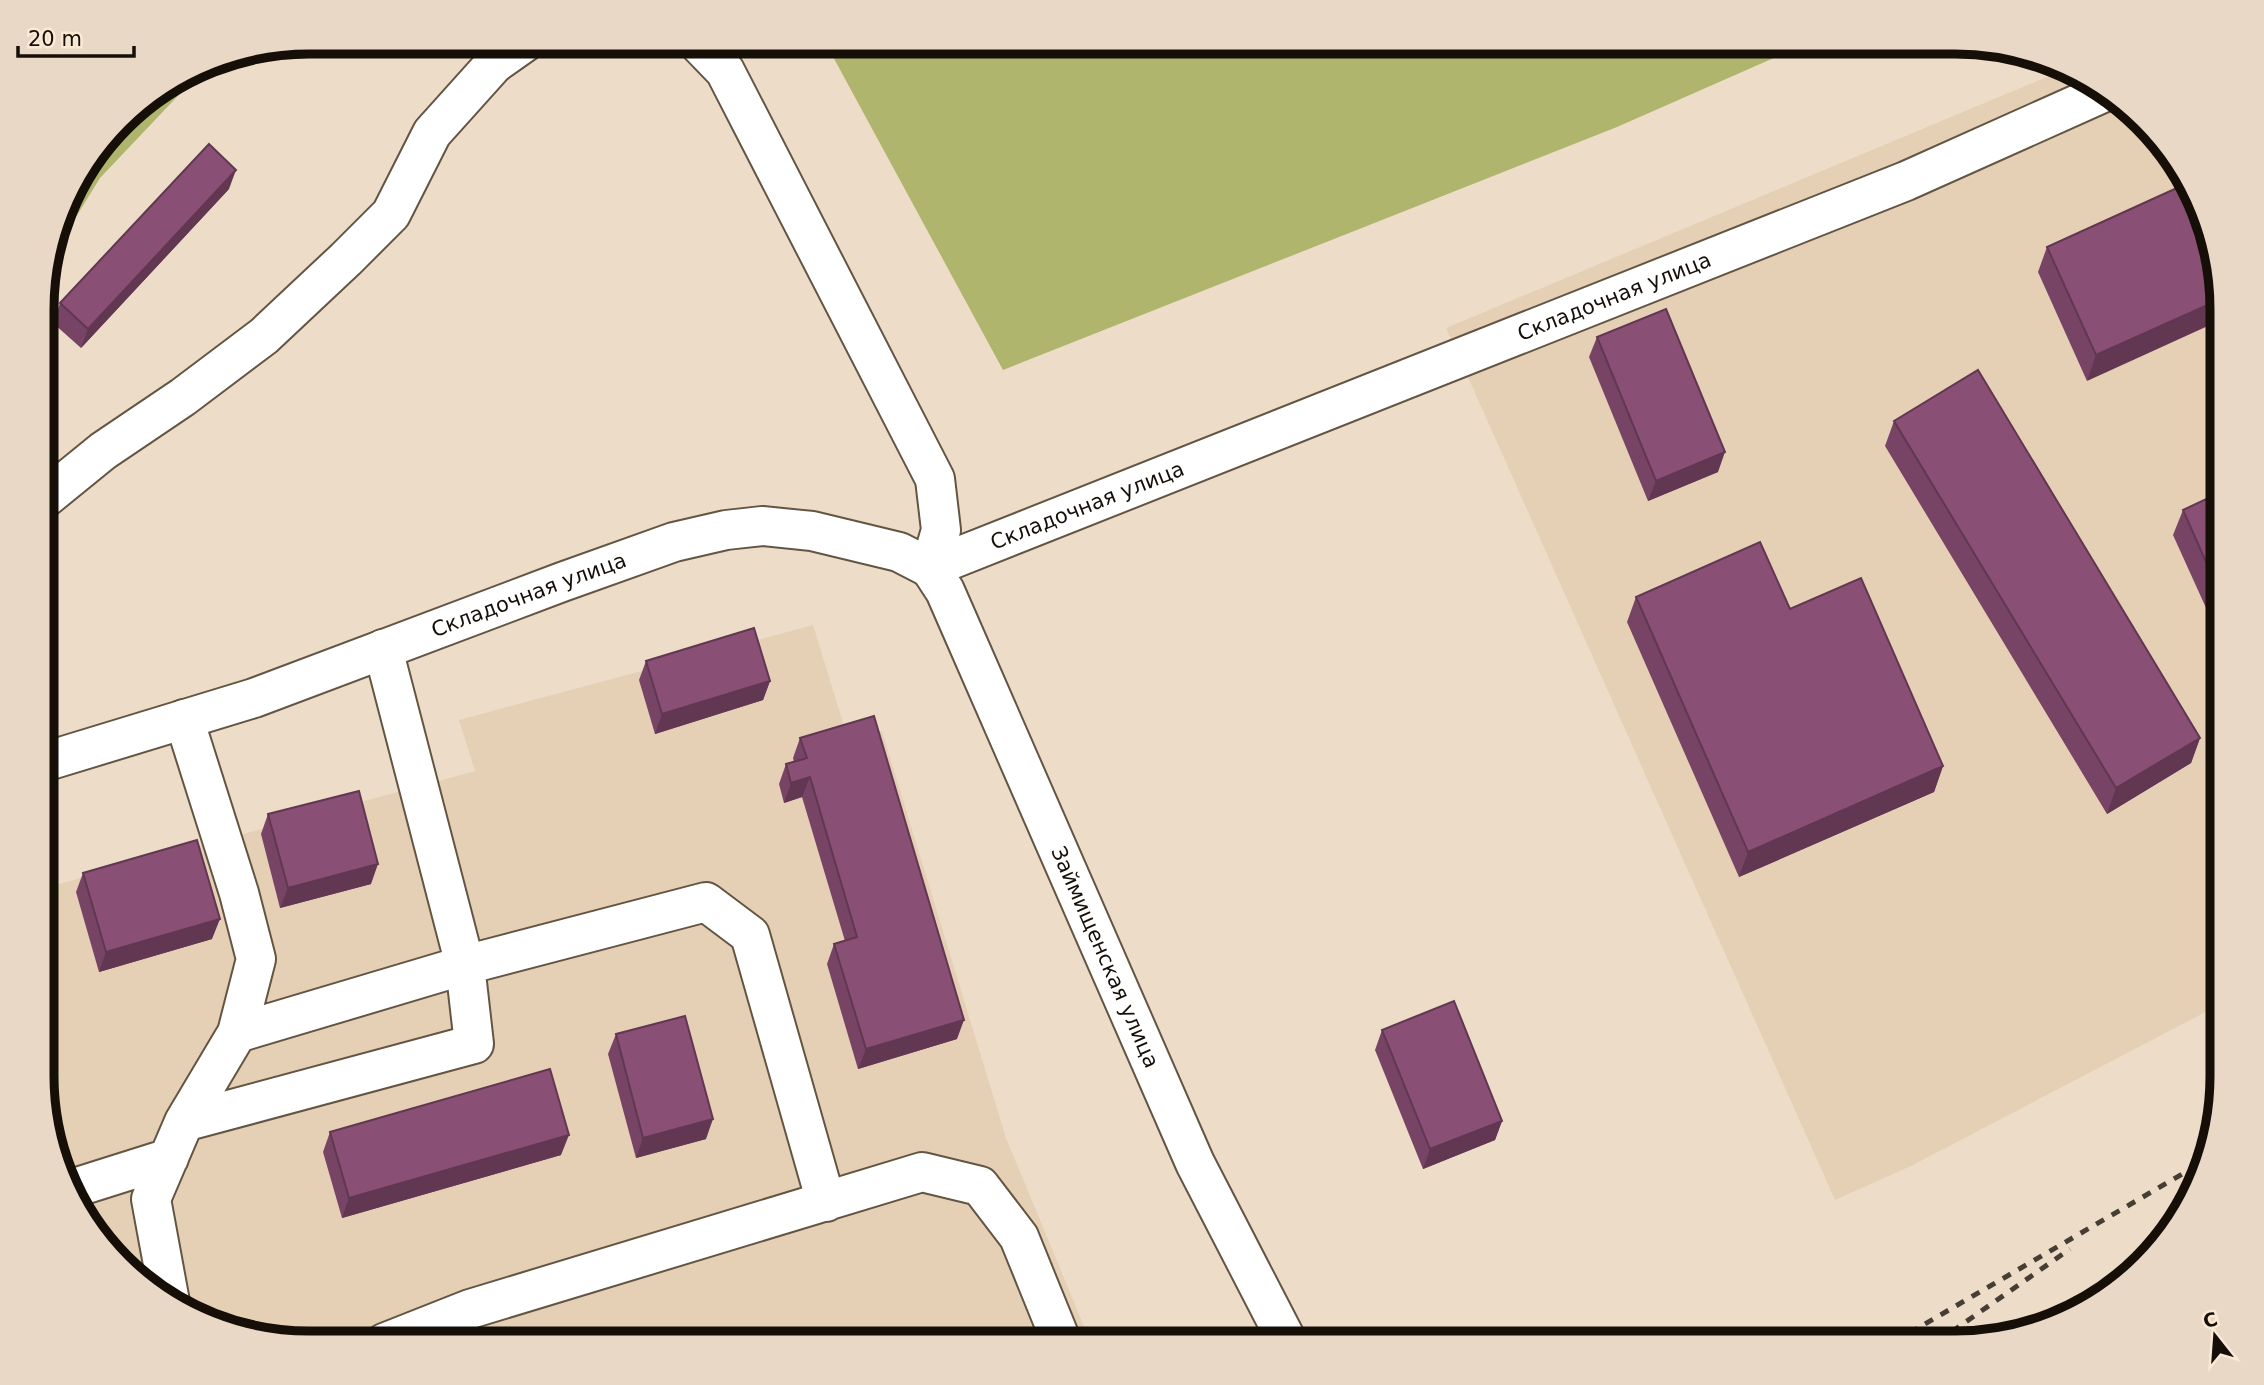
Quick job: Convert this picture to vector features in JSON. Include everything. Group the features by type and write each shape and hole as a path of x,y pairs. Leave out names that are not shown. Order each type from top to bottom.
{"main road":[{"path":"54,491 103,451 183,397 264,336 337,267 391,214 432,132 494,64 508,54"},
{"path":"708,54 724,71 935,479 941,530 930,568"},
{"name":"Складочная улица","path":"54,759 254,698 674,542 726,530 762,526 812,531 899,552 930,568 1906,181 2095,96"},
{"name":"Займищенская улица","path":"930,568 945,592 1195,1163 1282,1331"},
{"path":"184,1122 474,1044 465,965 383,649"},
{"path":"167,1287 151,1199 184,1122 237,1033 256,959 239,893 184,719"},
{"path":"237,1033 465,965 706,902 750,935 826,1202"},
{"path":"80,1186 169,1158"},
{"path":"414,1331 470,1309 922,1172 979,1186 1019,1237 1057,1331"}],"shaded area":[{"path":"2053,74 2082,88 2123,118 2157,154 2176,182 2196,227 2208,276 2210,1010 1911,1166 1835,1200 1446,328"},
{"path":"813,625 848,739 882,731 1006,1138 1086,1331 276,1329 227,1317 182,1297 154,1278 129,1256 107,1231 88,1203 68,1158 59,1125 54,1075 54,885 475,771 459,720"}],"green space":[{"path":"832,54 1783,54 1617,127 1003,370"},
{"path":"188,85 100,178 66,233 88,182 107,154 141,118"}],"building":[{"path":"209,144 236,170 88,329 60,303"},
{"path":"2178,187 2201,243 2208,276 2210,304 2096,355 2047,247"},
{"path":"1666,309 1725,452 1656,481 1597,337"},
{"path":"1978,370 2200,738 2116,788 1894,421"},
{"path":"2210,497 2210,571 2183,510"},
{"path":"1760,542 1790,609 1861,578 1943,766 1748,852 1636,597"},
{"path":"754,628 770,681 662,714 646,661"},
{"path":"874,716 964,1020 866,1049 834,944 857,937 810,777 791,783 786,764 807,758 800,738"},
{"path":"359,791 378,864 288,888 268,814"},
{"path":"197,840 220,919 106,952 83,873"},
{"path":"1454,1001 1502,1121 1430,1149 1382,1030"},
{"path":"685,1016 713,1119 643,1138 616,1034"},
{"path":"550,1069 569,1135 349,1198 330,1132"}],"railway":[{"path":"1913,1331 2192,1168"},
{"path":"1953,1331 2070,1249"}]}
